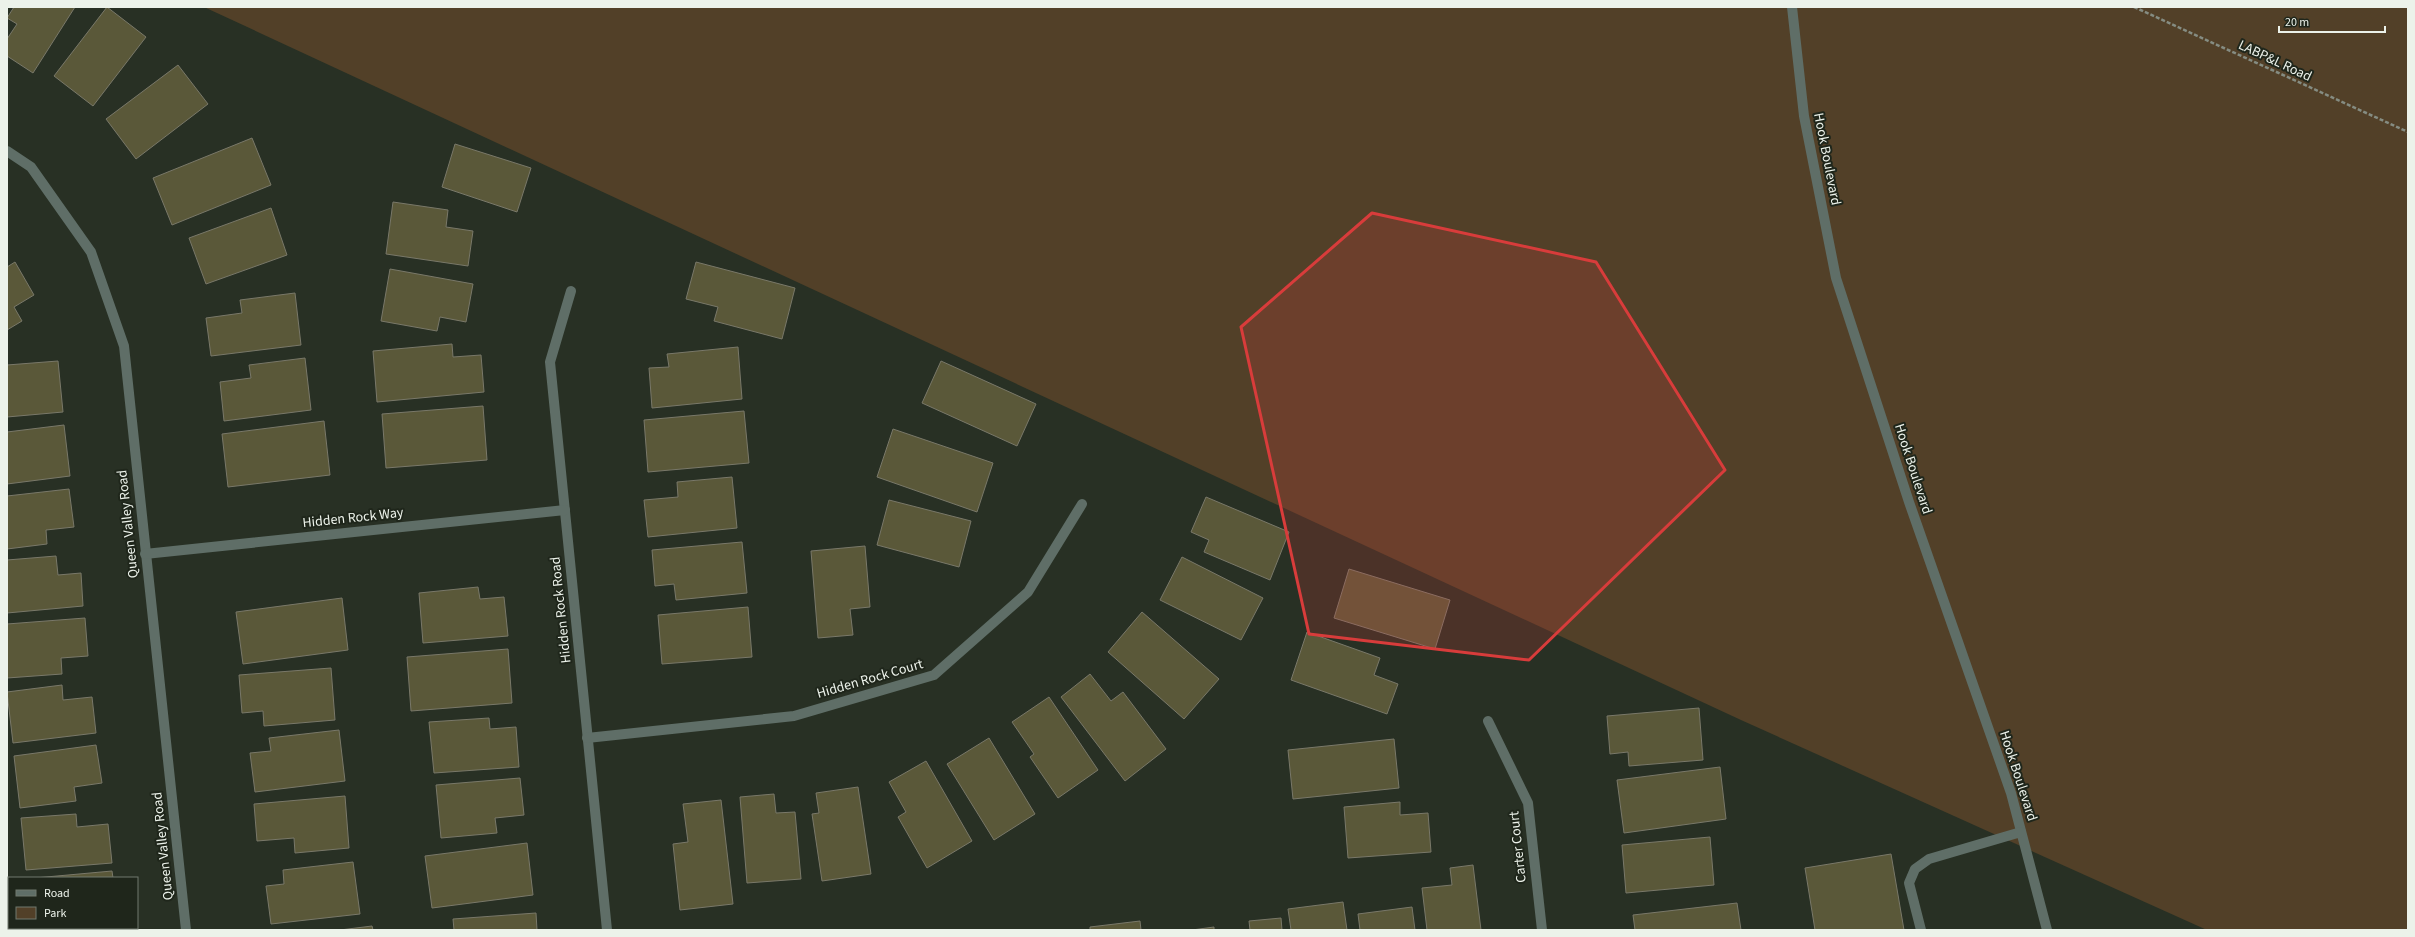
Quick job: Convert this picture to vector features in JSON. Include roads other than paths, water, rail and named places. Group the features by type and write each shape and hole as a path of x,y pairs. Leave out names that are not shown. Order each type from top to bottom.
{"street":[{"name":"Hook Boulevard","path":"1792,7 1804,116 1836,278 1909,502 2011,793 2047,930"},
{"name":"Queen Valley Road","path":"7,151 32,167 91,252 124,346 186,930"},
{"name":"Hidden Rock Road","path":"571,291 550,362 607,930"},
{"name":"Hidden Rock Court","path":"587,738 794,716 934,675 1028,592 1082,504"},
{"name":"Hidden Rock Way","path":"145,554 565,510"},
{"name":"Carter Court","path":"1488,721 1528,803 1542,930"},
{"path":"1921,930 1909,883 1915,869 1929,859 2021,832"}]}
